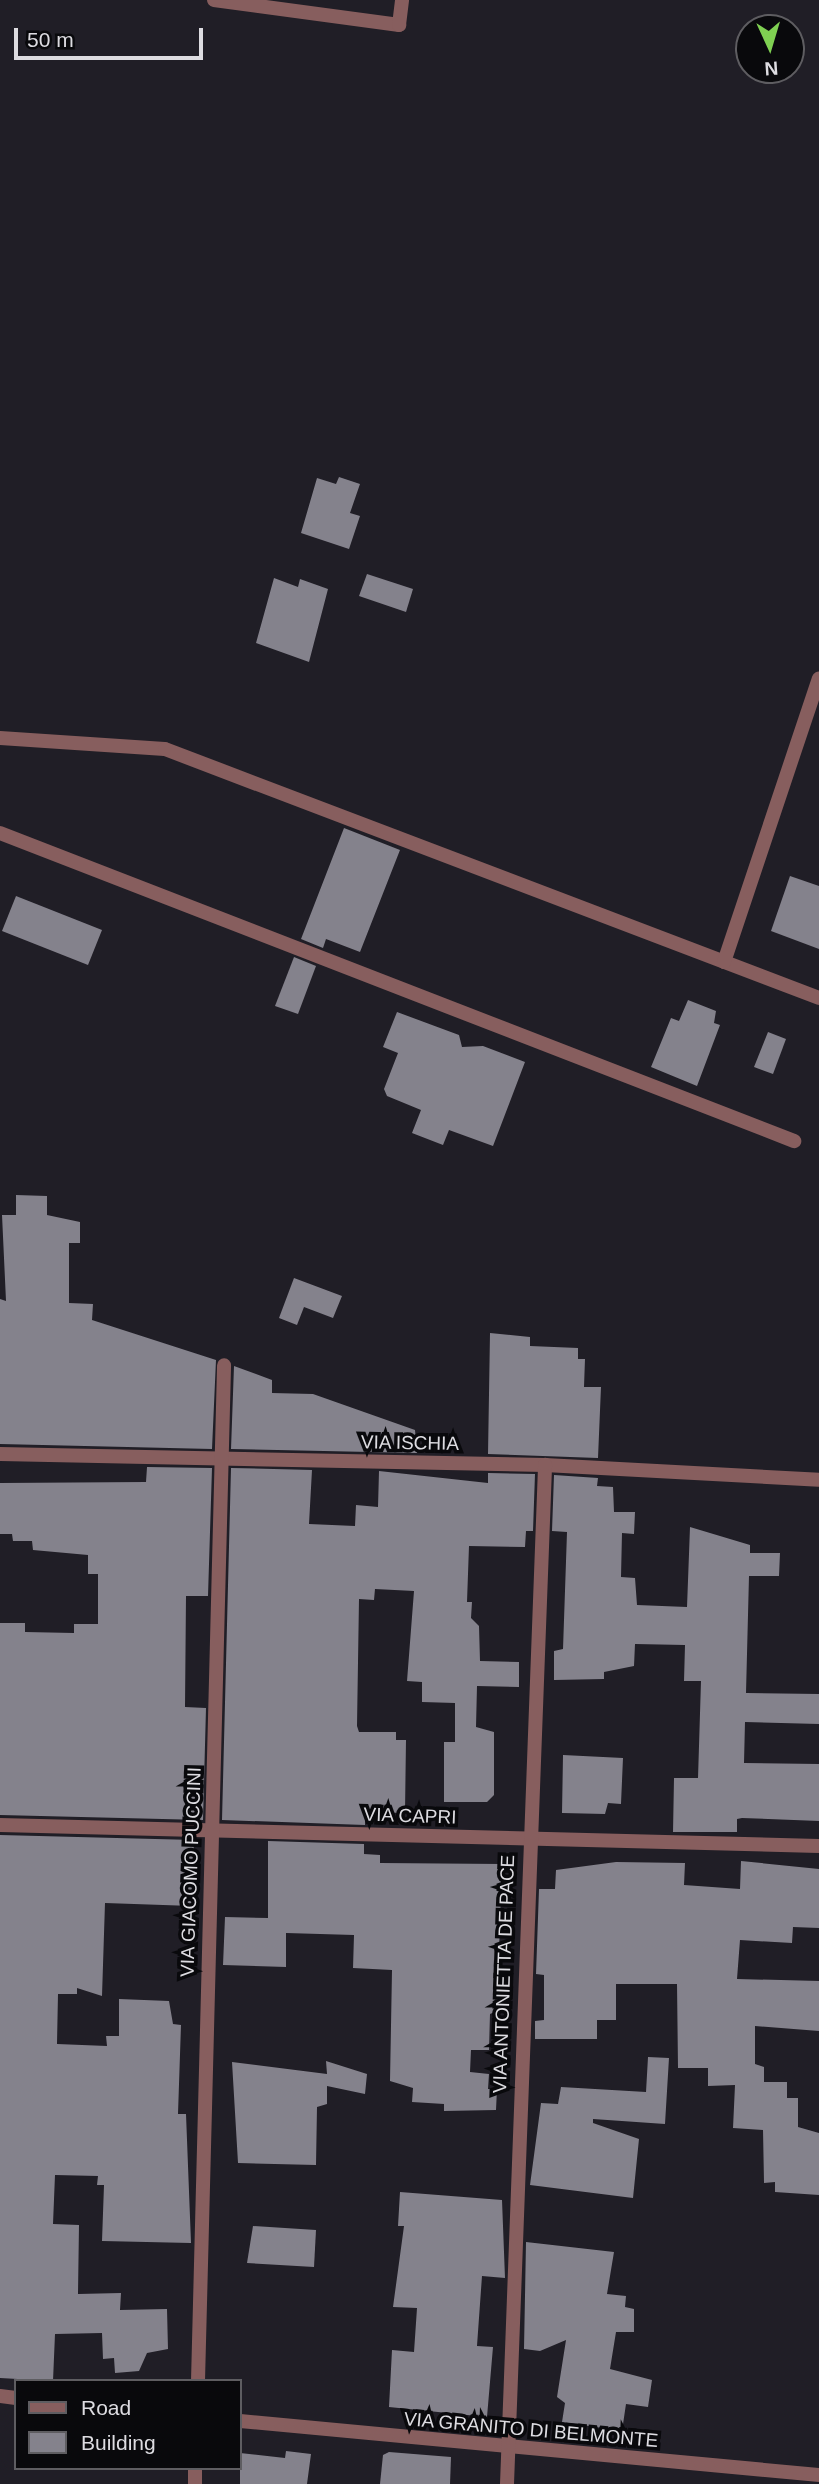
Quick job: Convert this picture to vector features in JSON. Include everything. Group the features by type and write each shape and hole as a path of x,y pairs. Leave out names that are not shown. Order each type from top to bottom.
{"street":[{"path":"214,0 399,25 402,0"},
{"path":"724,962 819,678"},
{"path":"0,738 164,749 819,998"},
{"path":"0,833 794,1141"},
{"name":"VIA GIACOMO PUCCINI","path":"198,2379 211,1830 226,1458 224,1365"},
{"name":"VIA ISCHIA","path":"0,1454 545,1465 819,1480"},
{"name":"VIA ANTONIETTA DE PACE","path":"507,2484 527,1839 545,1465"},
{"name":"VIA CAPRI","path":"0,1825 819,1846"},
{"name":"VIA GRANITO DI BELMONTE","path":"242,2421 509,2449 819,2475"}],"building":[{"path":"339,477 360,484 350,513 360,516 349,549 301,533 317,478 336,484"},
{"path":"367,574 413,589 406,612 359,596"},
{"path":"274,578 298,587 300,579 328,589 309,662 256,643"},
{"path":"344,828 400,850 360,952 326,939 323,948 301,939"},
{"path":"790,876 819,886 819,949 771,931"},
{"path":"16,896 102,930 88,965 2,931"},
{"path":"294,957 316,966 298,1014 275,1006"},
{"path":"688,1000 716,1011 714,1023 720,1025 697,1086 651,1067 671,1018 679,1021"},
{"path":"397,1012 459,1035 462,1047 483,1046 525,1062 493,1146 449,1130 443,1145 412,1133 421,1110 387,1096 384,1089 398,1053 383,1047"},
{"path":"768,1032 786,1039 773,1074 754,1067"},
{"path":"16,1195 47,1196 47,1215 80,1222 80,1243 69,1243 69,1303 93,1304 92,1320 216,1360 212,1449 0,1444 0,1299 6,1301 2,1215 16,1215"},
{"path":"294,1278 342,1296 333,1318 304,1307 297,1325 279,1318"},
{"path":"490,1333 530,1337 530,1346 578,1348 578,1359 585,1359 584,1387 601,1387 598,1458 488,1454"},
{"path":"234,1366 272,1380 272,1393 313,1394 415,1430 417,1453 231,1449"},
{"path":"147,1467 212,1468 208,1596 186,1596 185,1707 206,1708 203,1820 0,1815 0,1623 25,1623 25,1632 74,1633 74,1624 98,1624 98,1574 88,1574 88,1555 33,1550 32,1541 13,1541 12,1534 0,1534 0,1483 146,1482"},
{"path":"231,1468 312,1470 309,1524 355,1526 356,1505 378,1507 379,1471 488,1483 488,1473 535,1474 533,1531 526,1531 525,1547 469,1546 467,1602 472,1602 471,1618 479,1626 480,1661 519,1662 519,1687 477,1686 476,1727 494,1732 494,1795 487,1802 444,1802 444,1742 455,1742 455,1703 422,1702 422,1682 407,1681 414,1591 375,1589 374,1600 359,1599 357,1726 359,1732 396,1732 396,1740 406,1740 405,1813 365,1812 365,1825 222,1820"},
{"path":"554,1475 598,1478 597,1486 613,1487 614,1512 635,1512 634,1534 622,1533 621,1577 635,1578 637,1605 687,1607 690,1527 750,1545 750,1553 780,1553 779,1576 749,1576 746,1693 819,1694 819,1724 745,1722 744,1763 819,1764 819,1821 742,1818 737,1819 737,1832 673,1832 674,1778 698,1778 701,1681 684,1681 685,1645 635,1644 634,1666 604,1672 604,1679 554,1680 554,1651 563,1649 567,1532 552,1531"},
{"path":"563,1755 623,1758 621,1804 608,1803 605,1814 562,1813"},
{"path":"0,1835 194,1840 192,1906 105,1903 102,1996 77,1988 77,1994 58,1994 57,2044 107,2046 106,2036 119,2036 119,1999 169,2001 173,2024 181,2025 178,2114 186,2114 191,2243 102,2241 104,2185 97,2185 98,2176 55,2175 53,2224 79,2225 78,2294 121,2293 120,2310 167,2309 168,2349 147,2353 139,2371 115,2373 114,2358 103,2359 102,2333 55,2334 53,2379 0,2378"},
{"path":"268,1841 364,1844 364,1854 380,1855 380,1863 502,1864 497,2011 490,2014 489,2050 471,2050 470,2072 489,2074 488,2089 497,2089 496,2110 444,2111 444,2104 412,2102 413,2088 390,2081 392,1970 353,1968 354,1935 286,1933 286,1967 223,1965 225,1917 268,1918"},
{"path":"741,1861 819,1869 819,1928 793,1927 792,1943 740,1940 737,1979 819,1981 819,2031 755,2026 755,2064 764,2067 764,2082 787,2082 787,2098 798,2098 798,2127 819,2133 819,2195 775,2192 775,2182 764,2183 763,2130 733,2128 735,2085 708,2086 708,2068 678,2068 677,1984 616,1984 616,2020 597,2020 597,2039 535,2039 535,2021 544,2020 544,1975 536,1974 539,1889 555,1889 556,1870 616,1862 685,1863 684,1885 740,1889"},
{"path":"648,2057 669,2058 665,2124 593,2119 593,2123 639,2139 633,2198 530,2185 541,2103 558,2104 561,2087 646,2092"},
{"path":"326,2061 367,2074 365,2094 327,2086 327,2104 317,2107 316,2165 238,2163 232,2062 327,2074"},
{"path":"400,2192 502,2200 505,2278 482,2276 477,2346 493,2347 487,2417 389,2407 392,2350 414,2352 417,2308 393,2307 404,2226 398,2226"},
{"path":"253,2226 316,2230 314,2267 247,2263"},
{"path":"526,2242 614,2252 607,2294 626,2296 625,2307 634,2309 634,2332 616,2332 610,2369 652,2380 648,2407 626,2404 622,2431 562,2422 565,2403 557,2397 566,2340 540,2351 524,2349"},
{"path":"286,2451 311,2454 307,2484 240,2484 242,2453 285,2458"},
{"path":"389,2452 451,2457 450,2484 380,2484 383,2455"}]}
